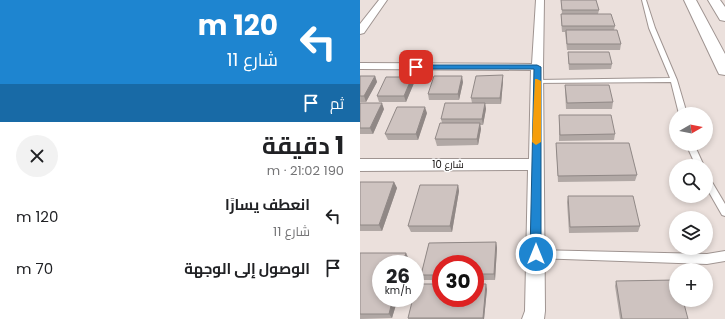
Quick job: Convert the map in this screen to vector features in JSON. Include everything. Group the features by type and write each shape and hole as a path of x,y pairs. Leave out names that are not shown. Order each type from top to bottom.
{"main road":[{"path":"690,0 725,70"},
{"path":"714,0 725,17"}],"street":[{"path":"360,31 383,0"},
{"path":"533,319 535,310 537,74 540,0"},
{"path":"360,66 537,74"},
{"name":"شارع 10","path":"360,165 536,164"}],"lane":[{"path":"644,0 652,28 674,80 681,107"},
{"path":"537,74 674,80"},
{"path":"713,191 725,212"},
{"path":"536,254 707,259 725,256"}],"building":[{"path":"561,0 596,0 599,10 562,10"},
{"path":"561,14 611,14 615,26 562,26"},
{"path":"566,30 617,30 621,44 567,44"},
{"path":"568,52 609,52 612,64 569,64"},
{"path":"503,75 500,98 471,98 476,76"},
{"path":"360,76 375,76 364,96 360,96"},
{"path":"434,76 462,76 458,94 428,94"},
{"path":"386,77 412,77 404,96 377,96"},
{"path":"565,85 609,85 613,102 567,103"},
{"path":"360,103 382,103 370,128 360,128"},
{"path":"445,103 485,103 482,119 441,119"},
{"path":"397,107 425,107 416,134 385,134"},
{"path":"559,115 611,115 615,134 560,135"},
{"path":"440,123 480,123 477,139 435,139"},
{"path":"556,143 629,143 637,175 558,176"},
{"path":"360,182 394,182 379,225 360,225"},
{"path":"420,185 458,185 450,226 408,226"},
{"path":"568,196 633,196 640,226 570,227"},
{"path":"496,242 494,274 484,274 484,255 432,255 432,275 424,275 424,263 429,243"},
{"path":"360,253 406,253 405,255 372,255 372,307 391,307 389,314 360,314"},
{"path":"669,280 669,307 685,307 688,319 622,319 616,281"},
{"path":"424,284 432,284 432,307 484,307 483,318 408,318 411,307 424,307"},
{"path":"484,284 486,284 484,307"}],"slow traffic":[{"path":"536,142 537,81"}],"route":[{"path":"416,67 537,67 536,254"}]}
